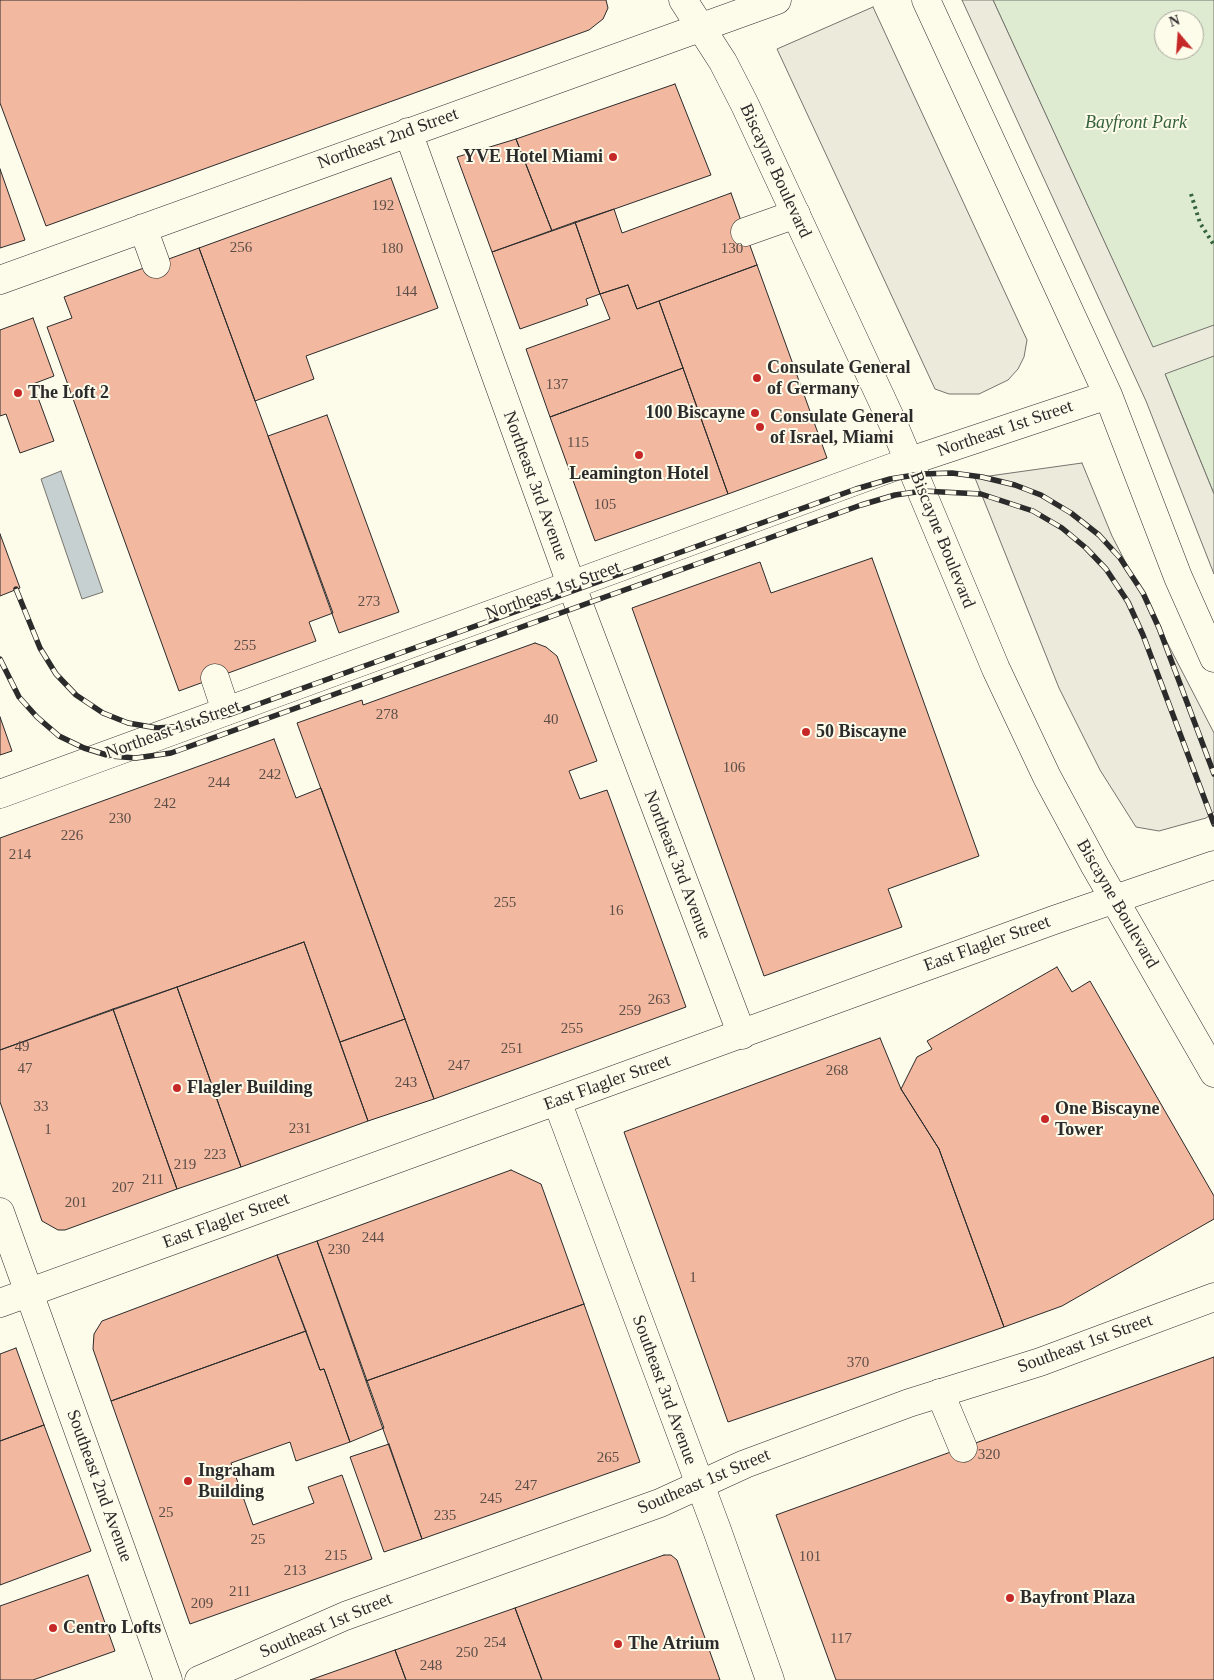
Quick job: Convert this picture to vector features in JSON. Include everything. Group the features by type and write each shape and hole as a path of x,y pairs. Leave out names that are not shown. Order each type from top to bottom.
{"main road":[{"name":"Biscayne Boulevard","path":"683,0 702,28 745,106 796,214 910,461 971,611 1031,745 1114,899 1214,1073"},
{"name":"Northeast 2nd Street","path":"0,280 777,0"},
{"path":"926,0 1108,395 1178,577 1214,658"},
{"name":"Northeast 3rd Avenue","path":"408,132 571,584 742,1035"},
{"path":"745,232 796,214"},
{"path":"143,228 156,264"},
{"name":"Northeast 1st Street","path":"0,794 910,461 1108,395"},
{"path":"215,678 226,711"},
{"name":"East Flagler Street","path":"0,1303 1114,899 1214,865"},
{"name":"Southeast 3rd Avenue","path":"557,1101 770,1680"},
{"name":"Southeast 2nd Avenue","path":"0,1212 168,1680"},
{"name":"Southeast 1st Street","path":"200,1680 345,1616 653,1505 745,1464 940,1393 1040,1362 1214,1297"},
{"path":"940,1393 963,1448"}],"green space":[{"name":"Bayfront Park","path":"993,0 1214,0 1214,494 1165,374"}],"shaded area":[{"path":"962,0 993,0 1153,347 1214,325 1214,356 1165,374 1214,494 1214,574 1146,401"},
{"path":"873,7 1027,340 1024,357 1018,369 1008,380 979,394 949,394 935,389 777,49"},
{"path":"1082,463 1112,536 1214,733 1214,812 1206,818 1159,831 1136,827 1100,770 1059,688 975,478"},
{"path":"61,471 103,592 82,599 41,479"}],"building":[{"path":"0,0 606,0 608,8 603,19 589,30 46,226 0,103"},
{"name":"YVE Hotel Miami","path":"675,84 711,175 552,231 516,139"},
{"path":"516,139 552,231 492,252 457,157"},
{"path":"0,169 25,240 0,248"},
{"path":"391,178 438,308 306,356 314,379 255,401 199,248"},
{"path":"731,193 757,265 637,309 628,285 600,294 575,222 614,209 622,233"},
{"path":"575,222 600,294 586,299 588,305 520,329 492,252"},
{"path":"199,248 333,613 309,622 316,641 179,691 47,327 72,318 64,297"},
{"name":"100 Biscayne","path":"757,265 827,458 728,494 659,301"},
{"path":"628,285 637,309 659,301 683,368 550,417 526,349 610,319 600,294"},
{"name":"The Loft 2","path":"33,318 54,376 33,384 54,441 20,453 6,414 0,416 0,330"},
{"name":"Leamington Hotel","path":"683,368 728,494 595,541 550,417"},
{"path":"327,415 399,612 339,633 268,436"},
{"path":"0,534 20,588 0,596"},
{"name":"50 Biscayne","path":"872,558 979,856 888,889 902,927 764,976 632,608 760,562 771,593"},
{"path":"535,643 546,647 557,656 597,761 569,771 580,799 607,790 686,1007 434,1099 297,723 362,700 363,705"},
{"path":"0,717 12,751 0,755"},
{"path":"274,739 296,798 321,788 405,1019 340,1042 304,942 0,1050 0,838"},
{"path":"304,942 368,1121 241,1167 177,987"},
{"name":"One Biscayne Tower","path":"1057,967 1072,992 1090,981 1214,1196 1214,1219 1062,1306 1004,1327 939,1149 901,1089 917,1057 932,1049 927,1041"},
{"name":"Flagler Building","path":"177,987 241,1167 177,1189 113,1009"},
{"path":"113,1009 177,1189 65,1230 58,1230 42,1221 0,1102 0,1050"},
{"path":"405,1019 434,1099 368,1121 340,1042"},
{"path":"880,1038 901,1089 939,1149 1004,1327 728,1422 624,1132"},
{"path":"511,1170 541,1184 584,1304 366,1381 317,1241"},
{"path":"317,1241 384,1428 350,1442 324,1369 320,1370 277,1255"},
{"path":"277,1255 306,1331 111,1401 93,1349 94,1334 102,1321"},
{"path":"584,1304 640,1462 422,1539 366,1381"},
{"name":"Ingraham Building","path":"306,1331 320,1370 324,1369 350,1442 296,1461 290,1442 231,1463 253,1525 314,1503 308,1487 342,1475 372,1559 190,1624 111,1401"},
{"path":"16,1348 44,1425 0,1441 0,1354"},
{"name":"Bayfront Plaza","path":"1214,1357 1214,1680 836,1680 776,1515"},
{"path":"44,1425 91,1551 0,1585 0,1441"},
{"path":"389,1444 422,1539 384,1552 350,1457"},
{"name":"The Atrium","path":"664,1555 671,1555 677,1560 720,1680 542,1680 515,1608"},
{"name":"Centro Lofts","path":"88,1575 115,1651 33,1680 0,1680 0,1606"},
{"path":"515,1608 542,1680 406,1680 395,1650"},
{"path":"395,1650 406,1680 310,1680"}],"railway":[{"path":"16,589 40,648 56,674 76,695 103,713 128,723 157,728 185,726 231,714 856,489 890,479 921,474 952,473 982,477 1015,485 1041,495 1071,513 1099,535 1120,558 1143,593 1159,628 1214,774"},
{"path":"0,659 19,697 37,717 59,736 84,748 110,756 136,758 171,753 861,505 895,495 923,491 981,494 1033,511 1062,528 1086,548 1106,569 1128,602 1143,635 1214,824"}],"hedge":[{"path":"1191,194 1200,223 1214,245"}],"place":[{"name":"YVE Hotel Miami","path":"613,157"},
{"name":"Consulate General of Germany","path":"757,378"},
{"name":"The Loft 2","path":"18,393"},
{"name":"100 Biscayne","path":"755,413"},
{"name":"Consulate General of Israel, Miami","path":"760,427"},
{"name":"Leamington Hotel","path":"639,455"},
{"name":"50 Biscayne","path":"806,732"},
{"name":"Flagler Building","path":"177,1088"},
{"name":"One Biscayne Tower","path":"1045,1119"},
{"name":"Ingraham Building","path":"188,1481"},
{"name":"Bayfront Plaza","path":"1010,1598"},
{"name":"Centro Lofts","path":"53,1628"},
{"name":"The Atrium","path":"618,1644"}]}
